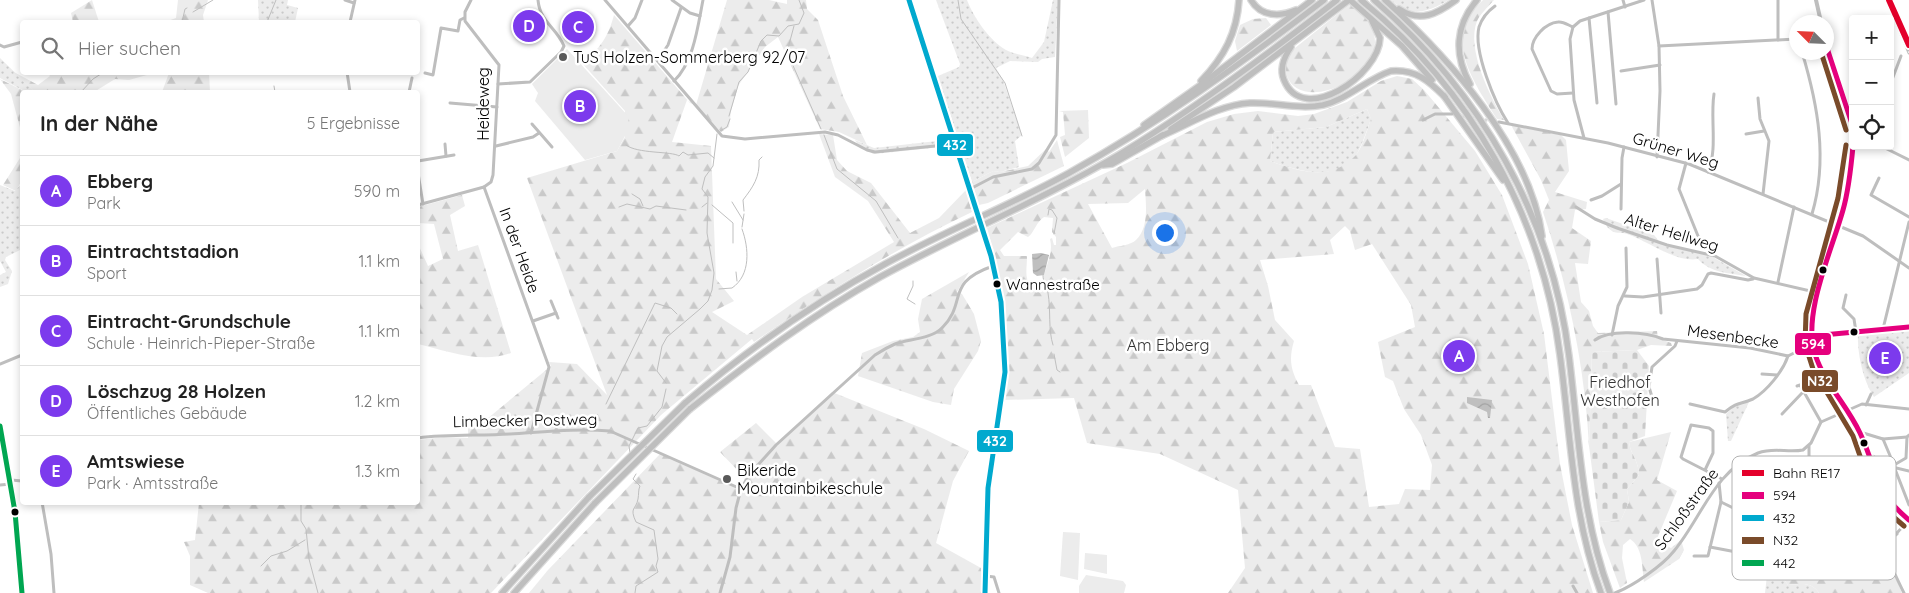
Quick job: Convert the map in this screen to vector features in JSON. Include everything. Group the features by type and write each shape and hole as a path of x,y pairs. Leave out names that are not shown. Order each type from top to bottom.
{"highway":[{"path":"1173,105 1203,80 1225,52 1235,30 1239,0"},
{"path":"1250,0 1258,9 1274,15 1289,13 1303,7"},
{"path":"996,208 1097,154 1173,105 1312,0"},
{"path":"502,593 589,497 685,403 733,364 812,307 885,264 1068,173 1176,109 1324,0"},
{"path":"514,593 595,503 690,410 775,344 846,296 927,252 1096,167 1199,104 1337,0"},
{"path":"1361,0 1406,40 1451,91 1488,144 1515,196 1535,248 1553,314 1560,356 1576,499 1586,548 1601,593"},
{"path":"1374,0 1428,51 1478,115 1522,191 1544,246"},
{"path":"1385,0 1433,46 1478,100"},
{"path":"1385,0 1407,14 1419,17 1434,14 1456,0"},
{"path":"1476,0 1464,18 1458,44 1463,69 1478,100 1510,150 1526,181 1541,227 1565,332 1587,512 1594,546 1610,593"},
{"path":"1096,167 1112,164 1161,136 1227,92 1351,1 1402,46 1445,97 1515,196"},
{"path":"1310,31 1289,49 1284,58 1282,72 1285,82 1292,92 1311,98 1323,97 1344,88 1365,71 1375,58 1380,44 1379,33 1360,8"},
{"path":"1161,136 1210,113 1239,104 1260,103 1308,107 1326,104 1392,71 1403,70 1421,76 1445,97"}],"main road":[{"path":"0,426 11,482 22,593"}],"street":[{"path":"345,0 355,1 350,20"},
{"path":"424,73 433,74 441,28 458,31 460,20 464,18 471,0"},
{"path":"498,84 530,82 561,52 564,46 556,32 541,15 538,0"},
{"path":"605,0 718,132 729,138 745,139 829,132 875,152 955,144"},
{"path":"628,26 635,18 642,0"},
{"path":"672,0 681,8 700,16"},
{"path":"674,81 680,74 691,49 703,0"},
{"path":"908,0 988,245 1002,302 1005,354 1003,390 988,488 985,593"},
{"path":"970,190 993,178 1032,169 1039,163 1056,135 1059,0"},
{"path":"1623,0 1625,6"},
{"path":"1584,138 1573,93 1570,34 1572,27 1589,18 1644,0"},
{"path":"1652,0 1660,46 1657,157"},
{"path":"1778,0 1778,40"},
{"path":"1816,0 1819,15"},
{"path":"1495,6 1481,22 1478,36 1489,86 1496,105 1509,123"},
{"path":"658,60 668,45 681,8"},
{"path":"1608,12 1616,104"},
{"name":"Heideweg","path":"464,18 498,62 496,146 493,175 491,182 484,187"},
{"path":"1589,18 1597,103"},
{"path":"1572,27 1562,22 1550,24 1535,37 1532,49 1551,91 1556,94 1573,93"},
{"path":"1660,46 1789,39"},
{"path":"0,45 4,47 20,43"},
{"path":"1894,74 1901,56"},
{"path":"1804,60 1815,98 1821,153 1812,214"},
{"path":"1831,60 1849,115"},
{"path":"1621,71 1660,65"},
{"path":"347,75 350,90"},
{"path":"409,90 412,78"},
{"path":"1708,172 1714,126 1712,106 1714,94"},
{"path":"1758,98 1764,131 1769,146 1763,194"},
{"path":"450,103 497,107"},
{"path":"1423,120 1435,114 1452,114"},
{"name":"Grüner Weg","path":"1499,122 1584,138 1686,163 1863,236 1909,268"},
{"path":"532,124 552,147"},
{"path":"1746,134 1764,131"},
{"path":"496,146 533,137 539,133"},
{"path":"445,144 446,156"},
{"path":"1621,209 1624,147"},
{"path":"1852,150 1847,191 1820,293 1812,344 1822,367 1860,432 1869,456"},
{"path":"1889,150 1909,160"},
{"path":"420,161 454,155"},
{"path":"1686,163 1679,189 1698,236 1715,256"},
{"path":"1879,178 1871,195 1909,217"},
{"path":"1590,200 1602,196 1621,184"},
{"path":"420,185 423,204"},
{"path":"420,205 484,187"},
{"name":"In der Heide","path":"484,187 549,368 531,433"},
{"name":"Alter Hellweg","path":"1576,207 1595,219 1617,228 1667,245 1715,256 1754,278 1820,293"},
{"path":"1778,282 1794,207"},
{"path":"1883,329 1898,260 1909,222"},
{"path":"1612,334 1618,306 1625,296 1627,287 1626,248"},
{"path":"1657,259 1661,313"},
{"path":"720,593 730,556 736,508 741,489 753,471 776,445 875,356 895,344 932,334 942,328 968,277 994,266"},
{"path":"1625,296 1644,297 1700,287 1708,274 1711,273 1748,280 1754,278"},
{"path":"1846,295 1844,308 1854,318 1856,332"},
{"name":"In der Heide","path":"551,301 558,318"},
{"path":"533,322 556,313"},
{"path":"1812,336 1909,327"},
{"name":"Mesenbecke","path":"1595,340 1601,336 1612,334 1654,335 1677,341 1750,348 1788,356 1812,344"},
{"name":"Mesenbecke","path":"1652,398 1649,388 1652,367 1675,346 1677,341"},
{"path":"0,364 20,356"},
{"path":"1690,404 1725,412 1736,402 1748,401 1761,393 1777,374 1788,356"},
{"path":"1762,374 1777,374"},
{"path":"1797,386 1800,385 1821,422"},
{"path":"1782,414 1803,392"},
{"path":"1866,405 1871,394"},
{"path":"1808,456 1809,446 1821,422 1846,409 1862,404 1909,409"},
{"path":"1705,470 1712,456 1713,431 1709,428 1691,425 1681,457 1705,470 1722,479"},
{"name":"Limbecker Postweg","path":"420,438 444,435 470,436 601,430 618,433 741,489"},
{"path":"1860,432 1883,440 1908,436 1906,458 1896,466"},
{"path":"1883,440 1890,456"},
{"name":"Schloßstraße","path":"1753,456 1778,449 1800,451 1809,446"},
{"path":"1868,453 1874,456"},
{"path":"1896,467 1909,471"},
{"name":"Schloßstraße","path":"1615,593 1673,552 1719,483 1732,468"},
{"path":"1896,470 1909,505"},
{"path":"0,485 20,481"},
{"path":"1694,556 1708,556 1721,502 1719,483"},
{"path":"1721,502 1732,507"},
{"path":"43,505 51,554 54,593"},
{"path":"1896,510 1909,521 1897,534"},
{"path":"1710,547 1732,551"},
{"path":"986,576 992,576 996,580 999,593"},
{"path":"1896,577 1904,593"},
{"path":"1573,586 1577,593"}],"green space":[{"path":"92,0 98,20 73,20 71,13"},
{"path":"178,0 208,0 203,15 204,20 170,20 176,18"},
{"path":"258,0 288,0 287,5 298,8 295,20 259,20"},
{"path":"727,0 769,0 787,4 787,0 806,0 807,9 818,20 843,96 867,145 839,132 820,129 778,37 765,47 738,86 729,127 721,132 694,104 696,105"},
{"path":"936,0 967,0 988,35 1000,46 1009,51 1032,58 1044,42 1053,0 1058,0 1055,57 1042,59 1038,62 1010,61 996,68 1003,80 1022,135 1015,141 1019,167 1000,172 993,171 972,182 938,76 959,67 960,64"},
{"path":"1391,0 1449,0 1433,8 1412,12 1398,6"},
{"path":"1483,0 1494,0 1477,21 1474,32 1477,58 1486,86 1504,120 1497,119 1479,90 1471,75 1463,45 1464,30 1471,15"},
{"path":"1350,4 1370,25 1375,45 1368,63 1353,78 1334,88 1314,92 1297,89 1286,72 1286,64 1290,54"},
{"path":"614,15 688,101 672,142 711,146 716,279 734,301 712,312 747,335 802,297 894,242 868,201 835,177 819,134 833,135 837,160 847,171 871,183 910,233 939,218 966,190 972,212 887,256 754,342 752,339 661,415 491,593 208,593 190,585 190,556 184,542 195,540 199,505 420,505 420,440 444,437 468,438 468,419 487,419 551,366 549,362 577,364 607,395 527,178 617,151 625,137 625,111 582,63 594,53 602,42 609,30"},
{"path":"1266,18 1271,25 1237,51 1235,41 1240,25 1253,19"},
{"path":"567,49 629,117 625,136 617,151 585,160 535,101 538,93 532,84"},
{"path":"0,58 33,90 22,90 0,78"},
{"path":"12,71 38,85 49,75 147,75 129,80 115,79 97,90 33,90"},
{"path":"168,75 209,75 210,90 163,90"},
{"name":"Am Ebberg","path":"1397,76 1412,79 1424,90 1475,151 1502,195 1528,264 1544,334 1560,464 1572,525 1593,593 1228,593 1245,568 1238,490 1160,454 1087,443 1074,398 1003,400 1002,314 997,272 987,228 1127,163 1207,122 1234,114 1258,111 1298,116 1314,114 1347,102 1381,81","holes":["1367,109 1371,119 1363,143 1356,155 1336,169 1326,172 1304,171 1270,161 1273,132 1326,127","1145,189 1146,216 1143,229 1134,242 1112,248 1088,204 1128,203","1044,217 1053,218 1052,232 1056,237 1056,245 1054,245 1052,238 1050,239 1051,246 1043,284 1044,291 1040,292 1030,285 1028,281 1026,273 1027,256 1004,256 1000,250 1018,232 1028,237","1345,226 1350,231 1355,250 1372,244 1411,305 1415,327 1378,342 1385,377 1393,381 1404,409 1421,435 1432,465 1430,490 1405,489 1399,504 1369,507 1360,449 1335,447 1311,385 1299,385 1292,369 1291,353 1294,341 1275,320 1260,260 1334,254 1330,240"]},
{"path":"0,79 22,90 20,90 20,128 11,94"},
{"path":"1367,109 1371,119 1360,148 1350,162 1340,168 1329,172 1305,171 1270,161 1273,132 1326,127"},
{"path":"1088,110 1089,138 1065,157 1060,137 1065,135 1063,112 1059,111"},
{"path":"1511,125 1561,135 1566,140 1569,171 1555,192 1587,202 1586,209 1575,210 1572,228 1591,241 1588,264 1575,263 1581,302 1589,311 1593,326 1598,333 1657,331 1658,338 1671,343 1672,346 1651,345 1637,350 1592,352 1589,446 1584,387 1574,328 1560,269 1543,212 1549,200 1541,180"},
{"path":"855,140 874,148 937,141 941,147 874,154 860,148"},
{"path":"1057,140 1064,166 988,203 979,205 972,182 993,171 1000,172 1028,166 1046,149 1049,152"},
{"path":"20,158 20,184 16,191 3,185"},
{"path":"0,185 15,191 20,185 20,250 6,257 5,260 12,271 8,284 0,287 0,275 6,272 0,261"},
{"path":"462,195 465,206 450,215 458,251 478,245 511,353 500,356 476,357 420,345 420,248 428,266 443,259 434,224 420,223 420,206"},
{"path":"1606,218 1654,235 1662,245 1711,256 1746,276 1714,270 1698,259 1681,258 1671,255 1635,237 1614,232 1605,224 1603,219"},
{"path":"969,272 957,292 962,294 974,314 981,341 978,351 954,389 951,405 933,402 858,376 862,353 893,341 913,337 920,332 918,319 922,299"},
{"path":"1909,329 1909,373 1874,397 1862,366 1858,333"},
{"name":"Friedhof Westhofen","path":"1637,350 1649,366 1645,436 1629,442 1639,475 1627,489 1629,502 1621,520 1599,522 1589,446 1592,352"},
{"path":"832,392 924,429 969,451 953,481 936,543 981,568 981,593 529,593 548,570 660,454 741,489 745,482 744,477 720,452 756,423 777,444"},
{"path":"1749,402 1731,441 1728,441 1726,414 1737,404"},
{"path":"1671,432 1657,480 1677,491 1656,541 1671,548 1681,540 1684,550 1679,559 1644,582 1640,552 1630,539 1623,545 1622,558 1627,583 1620,588 1603,542 1599,522 1621,520 1629,502 1627,489 1639,475 1629,442"},
{"path":"1063,532 1080,533 1078,580 1060,576"},
{"path":"1085,553 1107,555 1107,574 1084,569"},
{"path":"1086,575 1123,581 1126,585 1124,593 1079,593 1079,586"},
{"path":"1896,579 1902,593 1819,593 1809,585 1788,585 1784,580"},
{"path":"1766,580 1784,580 1788,585 1809,585 1819,593 1765,593"}],"water":[{"path":"1041,253 1049,255 1044,275 1037,276 1033,273 1032,254"},
{"path":"1467,397 1492,400 1490,418 1488,418 1487,412 1467,403"}],"waterway":[{"path":"193,12 213,0"},
{"path":"268,20 276,0"},
{"path":"729,116 739,82 748,72 761,41 767,35 779,36 788,26 799,24 804,13 799,0"},
{"path":"958,0 961,19 1005,83 1022,136"},
{"path":"182,20 185,9 187,8"},
{"path":"794,26 787,52 821,129"},
{"path":"83,90 99,75"},
{"path":"274,86 275,90"},
{"path":"720,131 727,127 730,119"},
{"path":"666,383 657,371 662,346 667,337 708,301 712,290 714,273 707,233 708,197 702,189 705,177 713,166 717,134"},
{"path":"824,135 837,169 876,201 898,238"},
{"path":"626,145 638,150 669,153 679,156 683,152 688,155 708,153 714,158"},
{"path":"744,211 743,200 755,182 759,160 762,157"},
{"path":"632,194 640,199 643,206"},
{"path":"732,202 743,220"},
{"path":"702,207 707,203"},
{"path":"619,207 627,204 650,209 656,206 686,210"},
{"path":"712,205 733,223 733,243"},
{"path":"1048,215 1049,209 1052,210 1057,218 1054,234"},
{"path":"742,227 744,214"},
{"path":"719,289 732,288 743,276 747,253 742,229"},
{"path":"736,272 737,281"},
{"path":"1043,275 1048,293 1053,345"},
{"path":"913,281 913,286 907,299 915,304"},
{"path":"606,404 655,303 671,308 677,314"},
{"path":"1054,354 1057,370 1060,372"},
{"path":"630,453 629,446 638,428 647,426 662,407 666,389"},
{"path":"635,593 636,586 658,572 654,530 636,522 633,514 640,486 633,479 636,474"},
{"path":"301,505 301,521 306,529 309,559 318,593"},
{"path":"261,566 271,556 287,551 305,540"}],"tunnel":[{"path":"1458,115 1491,121"}],"railway":[{"path":"1886,0 1909,53"}],"rail line":[{"name":"RE17","path":"1889,0 1909,45"}],"transit line":[{"name":"432","path":"909,0 991,256 1001,302 1005,372 988,488 985,593"},
{"name":"N32","path":"1824,60 1846,130"},
{"name":"594","path":"1831,60 1849,115"},
{"name":"N32","path":"1846,145 1838,198 1806,314 1805,344 1813,369 1853,436 1860,456"},
{"name":"594","path":"1853,150 1845,202 1815,301 1812,338 1819,365 1855,423 1869,456"},
{"name":"594","path":"1812,336 1909,327"},
{"name":"442","path":"0,426 15,512 22,593"},
{"name":"594","path":"1896,508 1909,520"},
{"name":"N32","path":"1896,519 1904,526"}],"place":[{"name":"Löschzug 28 Holzen","path":"529,26"},
{"name":"Eintracht-Grundschule","path":"578,27"},
{"name":"TuS Holzen-Sommerberg 92/07","path":"563,57"},
{"name":"Eintrachtstadion","path":"580,106"},
{"name":"Wannestraße","path":"997,284"},
{"name":"Ebberg","path":"1459,356"},
{"name":"Amtswiese","path":"1885,358"},
{"name":"Bikeride Mountainbikeschule","path":"727,479"}]}
